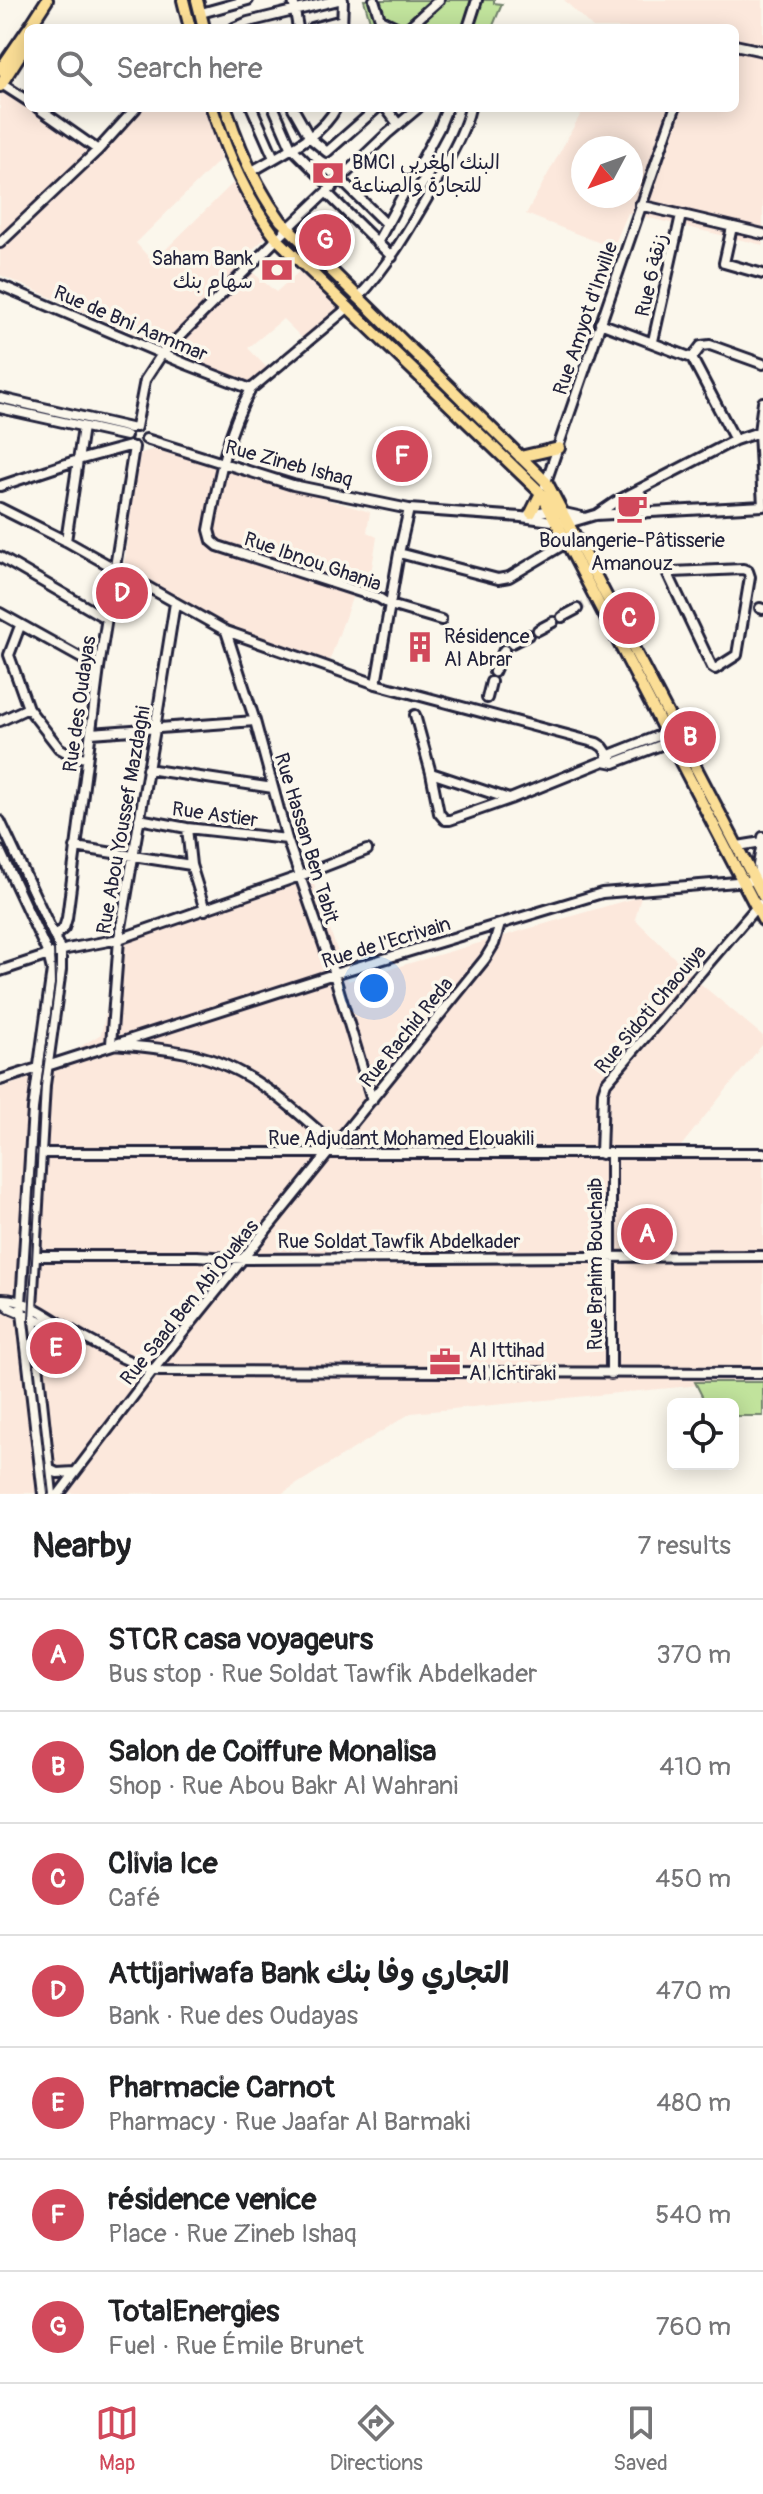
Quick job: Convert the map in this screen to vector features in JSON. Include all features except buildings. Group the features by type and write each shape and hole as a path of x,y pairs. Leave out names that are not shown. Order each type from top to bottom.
{"main road":[{"path":"36,24 50,0"},
{"path":"183,0 189,24"},
{"path":"197,0 203,24"},
{"path":"0,70 24,39"},
{"path":"0,84 7,60 24,45"},
{"path":"213,112 225,146 258,214 277,239 544,488"},
{"path":"228,112 251,172 268,204 288,229 520,457 544,488 673,735 742,882 761,901"},
{"path":"520,457 559,448"},
{"path":"526,515 544,488"},
{"path":"563,523 566,543 592,601 760,881 763,920"}],"street":[{"path":"201,13 226,3 248,0"},
{"path":"293,0 297,24"},
{"path":"252,24 340,0 342,24"},
{"path":"374,0 380,19 390,24"},
{"path":"412,24 439,0"},
{"path":"469,24 477,0"},
{"path":"739,46 763,51"},
{"path":"0,84 24,99"},
{"path":"44,112 98,150"},
{"path":"0,243 98,150 132,112"},
{"path":"254,112 274,158"},
{"path":"276,112 291,147 392,257"},
{"path":"295,112 310,138 324,151 329,151 373,112"},
{"path":"251,172 310,138 333,112"},
{"path":"389,112 398,124"},
{"path":"132,446 131,430 145,380 162,354 277,239 413,112"},
{"path":"377,243 445,112"},
{"path":"358,298 408,233 455,148 468,112"},
{"name":"Rue Amyot d'Inville","path":"643,197 674,112"},
{"path":"340,179 387,225"},
{"path":"643,206 763,234"},
{"name":"Rue Amyot d'Inville","path":"544,488 639,208"},
{"name":"Rue 6 زنقة","path":"653,341 681,215"},
{"path":"732,227 724,263 763,274"},
{"name":"Rue de Bni Aammar","path":"0,285 251,389"},
{"path":"251,389 349,307"},
{"path":"600,323 692,358 735,440"},
{"path":"692,358 701,346 710,345 763,364"},
{"name":"Rue Ibnou Ghania","path":"251,389 222,461 209,530 214,543 441,620"},
{"path":"0,398 131,430"},
{"path":"595,515 763,506 759,432 763,402"},
{"path":"0,408 83,427 142,429 146,439 143,445 78,460 0,485"},
{"path":"66,541 83,427"},
{"path":"563,523 595,515 735,440 759,432"},
{"name":"Rue Zineb Ishaq","path":"146,439 315,490 409,509 526,515 563,523"},
{"name":"Rue des Oudayas","path":"52,933 64,928 67,918 99,668 132,446"},
{"path":"640,489 645,513"},
{"path":"0,508 66,541 226,631 376,684 575,735 597,743 606,758 614,763 673,735"},
{"path":"376,684 409,509"},
{"path":"557,510 585,518"},
{"name":"Rue Zineb Ishaq","path":"526,515 557,510"},
{"path":"399,553 498,579 509,577 566,543"},
{"path":"0,557 107,619"},
{"path":"746,569 750,577 747,606 737,655 714,669 668,574 746,569"},
{"name":"Rue Abou Youssef Mazdaghi","path":"111,1044 119,939 175,603"},
{"path":"562,617 577,609"},
{"path":"0,613 99,668"},
{"path":"538,630 553,622"},
{"path":"20,626 9,655 28,708 59,748 73,756 87,758"},
{"name":"Rue Hassan Ben Tabit","path":"226,631 255,721 287,839 334,974 372,1100"},
{"path":"512,643 528,635"},
{"path":"487,698 504,650"},
{"path":"0,721 28,708"},
{"path":"415,715 439,813 445,820 510,799 606,758 673,735"},
{"path":"91,733 255,721"},
{"path":"147,769 273,788"},
{"path":"431,773 510,799"},
{"name":"Rue Astier","path":"139,819 187,828 287,839"},
{"path":"0,821 61,951 61,970 33,1109 22,1308 43,1494"},
{"path":"187,828 191,865 205,910"},
{"path":"738,846 763,840 758,865 760,881"},
{"path":"75,847 191,865"},
{"path":"0,971 48,954 119,939 367,850"},
{"path":"0,851 48,954 52,970 42,1067 32,1312 52,1494"},
{"name":"Rue de l'Ecrivain","path":"0,1080 334,974 612,891 760,881"},
{"name":"Rue Sidoti Chaouiya","path":"606,1154 603,1092 606,1083 761,901"},
{"name":"Rue Rachid Reda","path":"332,1150 485,959 500,924"},
{"path":"111,1044 194,1054 225,1066 284,1101 332,1150"},
{"name":"Rue Adjudant Mohamed Elouakili","path":"40,1153 332,1150 763,1153"},
{"name":"Rue Saad Ben Abi Ouakas","path":"59,1494 153,1370 332,1150"},
{"name":"Rue Brahim Bouchaib","path":"606,1154 612,1256 611,1374"},
{"name":"Rue Soldat Tawfik Abdelkader","path":"35,1256 244,1259 763,1256"},
{"path":"0,1299 7,1299 153,1370 254,1373 763,1373"},
{"path":"49,1469 57,1473 75,1472"}],"shaded area":[{"path":"564,0 763,0 763,245 628,213 613,248 526,214 582,112 739,112 739,24 589,24"},
{"path":"4,90 24,105 24,112 34,112 98,159 140,112 209,112 221,159 136,243 153,262 234,182 268,236 239,261 276,292 302,269 338,308 302,338 283,319 248,348 267,368 249,384 0,275 0,95"},
{"path":"154,449 370,512 367,532 377,537 369,585 353,595 329,662 225,625 124,565 138,454"},
{"path":"312,879 348,981 641,896 635,919 702,985 763,1036 763,1044 681,1146 763,1156 763,1379 411,1413 281,1494 0,1493 0,1088 30,1078 101,1034 123,942"}],"green space":[{"path":"364,0 494,0 494,3 502,4 494,24 371,24"},
{"path":"695,1382 763,1382 763,1416 739,1416 739,1398 703,1398"}],"tunnel":[{"path":"577,609 589,603"}],"tram line":[{"path":"0,834 54,948 55,984 41,1086 29,1320 49,1494"}],"place":[{"name":"BMCI البنك المغربي للتجارة والصناعة","path":"328,173"},
{"name":"TotalEnergies","path":"325,240"},
{"name":"Saham Bank سهام بنك","path":"277,270"},
{"name":"résidence venice","path":"402,456"},
{"name":"Boulangerie-Pâtisserie Amanouz","path":"632,508"},
{"name":"Attijariwafa Bank التجاري وفا بنك","path":"122,593"},
{"name":"Clivia Ice","path":"629,618"},
{"name":"Résidence Al Abrar","path":"420,647"},
{"name":"Salon de Coiffure Monalisa","path":"690,737"},
{"name":"STCR casa voyageurs","path":"647,1234"},
{"name":"Pharmacie Carnot","path":"56,1348"},
{"name":"Al Ittihad Al Ichtiraki","path":"445,1362"}]}
